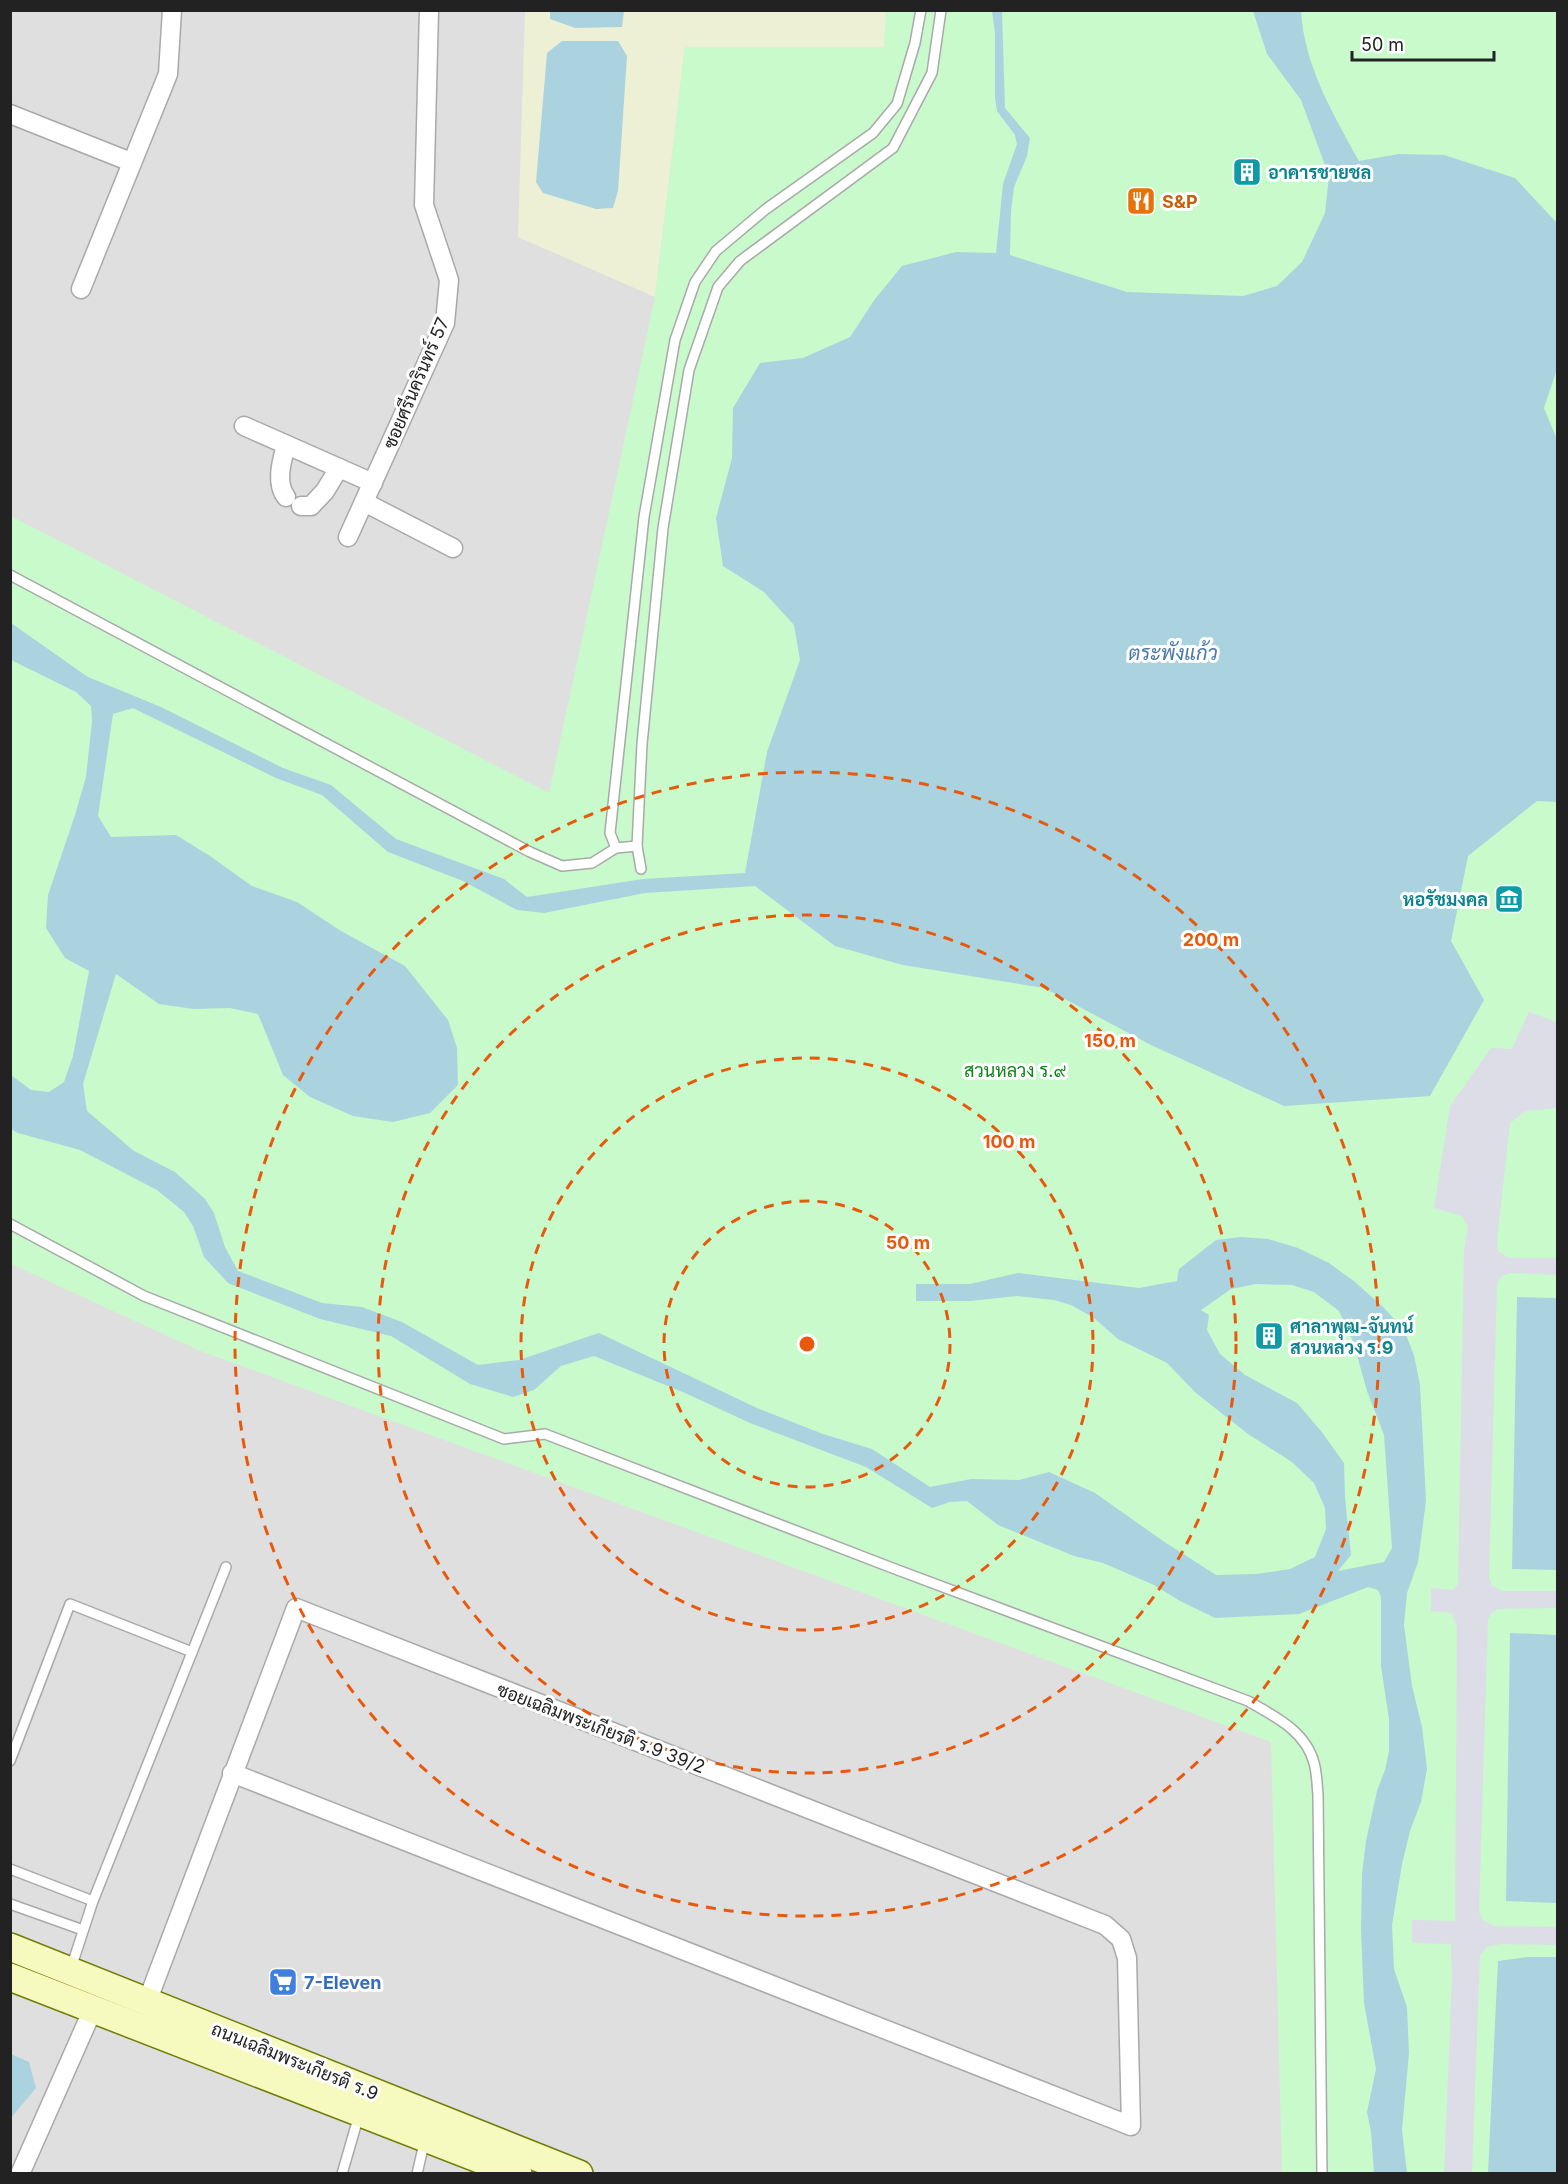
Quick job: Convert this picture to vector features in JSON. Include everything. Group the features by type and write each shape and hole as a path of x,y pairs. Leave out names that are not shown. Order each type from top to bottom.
{"main road":[{"name":"ถนนเฉลิมพระเกียรติ ร.9","path":"10,1947 579,2174"},
{"name":"ถนนเฉลิมพระเกียรติ ร.9","path":"10,1977 518,2174"}],"street":[{"path":"81,289 168,74 172,10"},
{"name":"ซอยศรีนครินทร์ 57","path":"348,537 445,323 449,280 424,205 429,10"},
{"path":"10,114 131,162"},
{"path":"244,426 373,483"},
{"path":"286,445 281,466 281,480 283,493 293,502 311,507 325,491 339,468"},
{"path":"364,502 453,548"},
{"name":"ซอยเฉลิมพระเกียรติ ร.9 39/2","path":"147,2002 232,1773 296,1608 1105,1925 1121,1939 1127,1959 1131,2126 232,1773"},
{"path":"20,2174 93,2008"}],"lane":[{"path":"616,848 610,833 644,517 675,340 695,282 716,251 766,209 865,139 879,126 897,104 915,43 921,10"},
{"path":"641,869 637,846 642,744 663,528 689,370 718,287 740,261 893,148 932,74 941,10"},
{"path":"10,575 530,852 562,866 592,863 616,848 637,846"},
{"path":"10,1224 144,1296 504,1439 544,1434 1248,1701 1278,1719 1299,1735 1314,1762 1318,1795 1322,2174"},
{"path":"70,1971 93,1901 226,1567"},
{"path":"10,1761 70,1604 192,1652"},
{"path":"10,1869 93,1901"},
{"path":"10,1904 83,1930"},
{"path":"342,2174 359,2112"},
{"path":"417,2174 426,2137"}],"shaded area":[{"name":"สวนหลวง ร.๙","path":"11,11 1557,11 1557,2173 11,2174"},
{"path":"1529,1012 1557,1022 1557,1108 1526,1111 1510,1123 1497,1240 1498,1251 1509,1258 1557,1258 1557,1275 1512,1273 1502,1276 1497,1283 1489,1578 1492,1586 1503,1591 1557,1591 1557,1608 1498,1609 1492,1612 1488,1619 1479,1912 1484,1921 1495,1926 1557,1927 1557,1945 1500,1944 1487,1947 1480,1955 1472,2173 1444,2173 1452,1978 1451,1944 1412,1943 1412,1920 1455,1921 1457,1626 1451,1613 1431,1611 1431,1588 1453,1590 1458,1584 1464,1250 1468,1227 1462,1216 1434,1208 1450,1106 1491,1048 1512,1049"}],"green space":[{"name":"สวนหลวง ร.๙","path":"886,10 1557,11 1557,2173 1282,2173 1271,1742 198,1350 11,1264 11,516 549,793 655,297 685,47 884,47"},
{"path":"525,11 886,11 885,47 685,47 655,297 518,237"}],"water":[{"path":"550,11 624,11 622,27 575,28 550,19"},
{"name":"ตระพังแก้ว","path":"992,11 1002,11 1005,108 1030,138 1027,156 1014,187 1010,255 1127,292 1243,296 1277,286 1302,262 1325,213 1329,176 1301,100 1267,54 1253,11 1301,11 1308,51 1321,89 1359,161 1399,154 1444,155 1515,178 1557,223 1557,369 1544,408 1558,442 1557,802 1537,801 1468,856 1451,941 1484,1000 1430,1096 1284,1106 1151,1045 1044,988 903,965 835,946 755,886 645,893 544,913 517,910 463,881 388,852 322,795 276,778 133,708 113,714 98,816 111,837 176,835 252,886 297,902 341,931 405,966 448,1020 457,1048 458,1085 430,1113 393,1122 353,1116 310,1097 283,1075 258,1014 230,1008 194,1009 159,1004 116,974 83,1084 87,1111 134,1151 175,1172 205,1199 214,1213 225,1247 238,1271 322,1303 362,1307 402,1322 478,1365 519,1360 599,1333 757,1408 823,1434 872,1449 930,1487 971,1479 1019,1480 1049,1472 1095,1493 1216,1575 1256,1574 1290,1569 1315,1557 1326,1529 1325,1508 1314,1483 1292,1462 1248,1434 1196,1393 1167,1363 1118,1339 1094,1318 1071,1305 1054,1300 1017,1296 970,1301 916,1301 916,1284 970,1284 1018,1273 1139,1288 1177,1281 1179,1269 1216,1240 1241,1237 1268,1239 1298,1248 1329,1263 1355,1282 1404,1330 1414,1355 1420,1385 1426,1501 1418,1562 1407,1593 1404,1625 1427,1769 1421,1802 1410,1831 1402,1864 1392,1925 1394,1969 1407,2007 1409,2053 1402,2130 1407,2173 1374,2173 1367,2112 1376,2069 1364,2003 1361,1930 1362,1874 1366,1841 1389,1751 1389,1719 1381,1666 1381,1597 1378,1590 1368,1587 1299,1614 1215,1618 1154,1585 1103,1563 1074,1556 998,1525 967,1501 950,1502 932,1508 866,1467 750,1423 685,1393 594,1356 561,1366 534,1390 513,1397 470,1384 391,1336 320,1319 228,1283 204,1257 193,1226 184,1212 157,1190 80,1150 11,1129 11,1075 31,1090 49,1092 64,1082 73,1056 89,971 65,958 46,928 48,895 86,777 92,721 91,706 76,692 11,660 11,623 88,677 161,707 283,768 331,785 396,839 504,879 527,897 643,879 745,873 767,752 800,660 794,625 764,592 723,566 716,518 732,458 733,408 760,363 803,358 850,337 875,299 902,266 956,252 996,253 1003,184 1017,144 1015,135 997,111 995,33","holes":["1256,1284 1292,1285 1314,1292 1339,1311 1353,1341 1367,1391 1384,1435 1392,1548 1384,1562 1338,1571 1351,1555 1344,1463 1297,1403 1245,1375 1220,1354 1207,1330 1209,1315 1201,1310 1231,1289"]},
{"path":"562,41 618,41 627,56 618,191 613,208 596,209 543,193 536,182 547,53"},
{"path":"1517,1297 1557,1298 1557,1570 1512,1569"},
{"path":"1510,1633 1557,1635 1557,1903 1506,1901"},
{"path":"1528,1957 1557,1957 1557,2173 1488,2173 1498,1961"},
{"path":"11,2054 29,2062 36,2088 11,2118"}],"place":[{"name":"อาคารชายชล","path":"1247,172"},
{"name":"S&P","path":"1141,201"},
{"name":"หอรัชมงคล","path":"1509,899"},
{"name":"ศาลาพุฒ-จันทน์ สวนหลวง ร.9","path":"1269,1336"},
{"name":"7-Eleven","path":"283,1982"}]}
